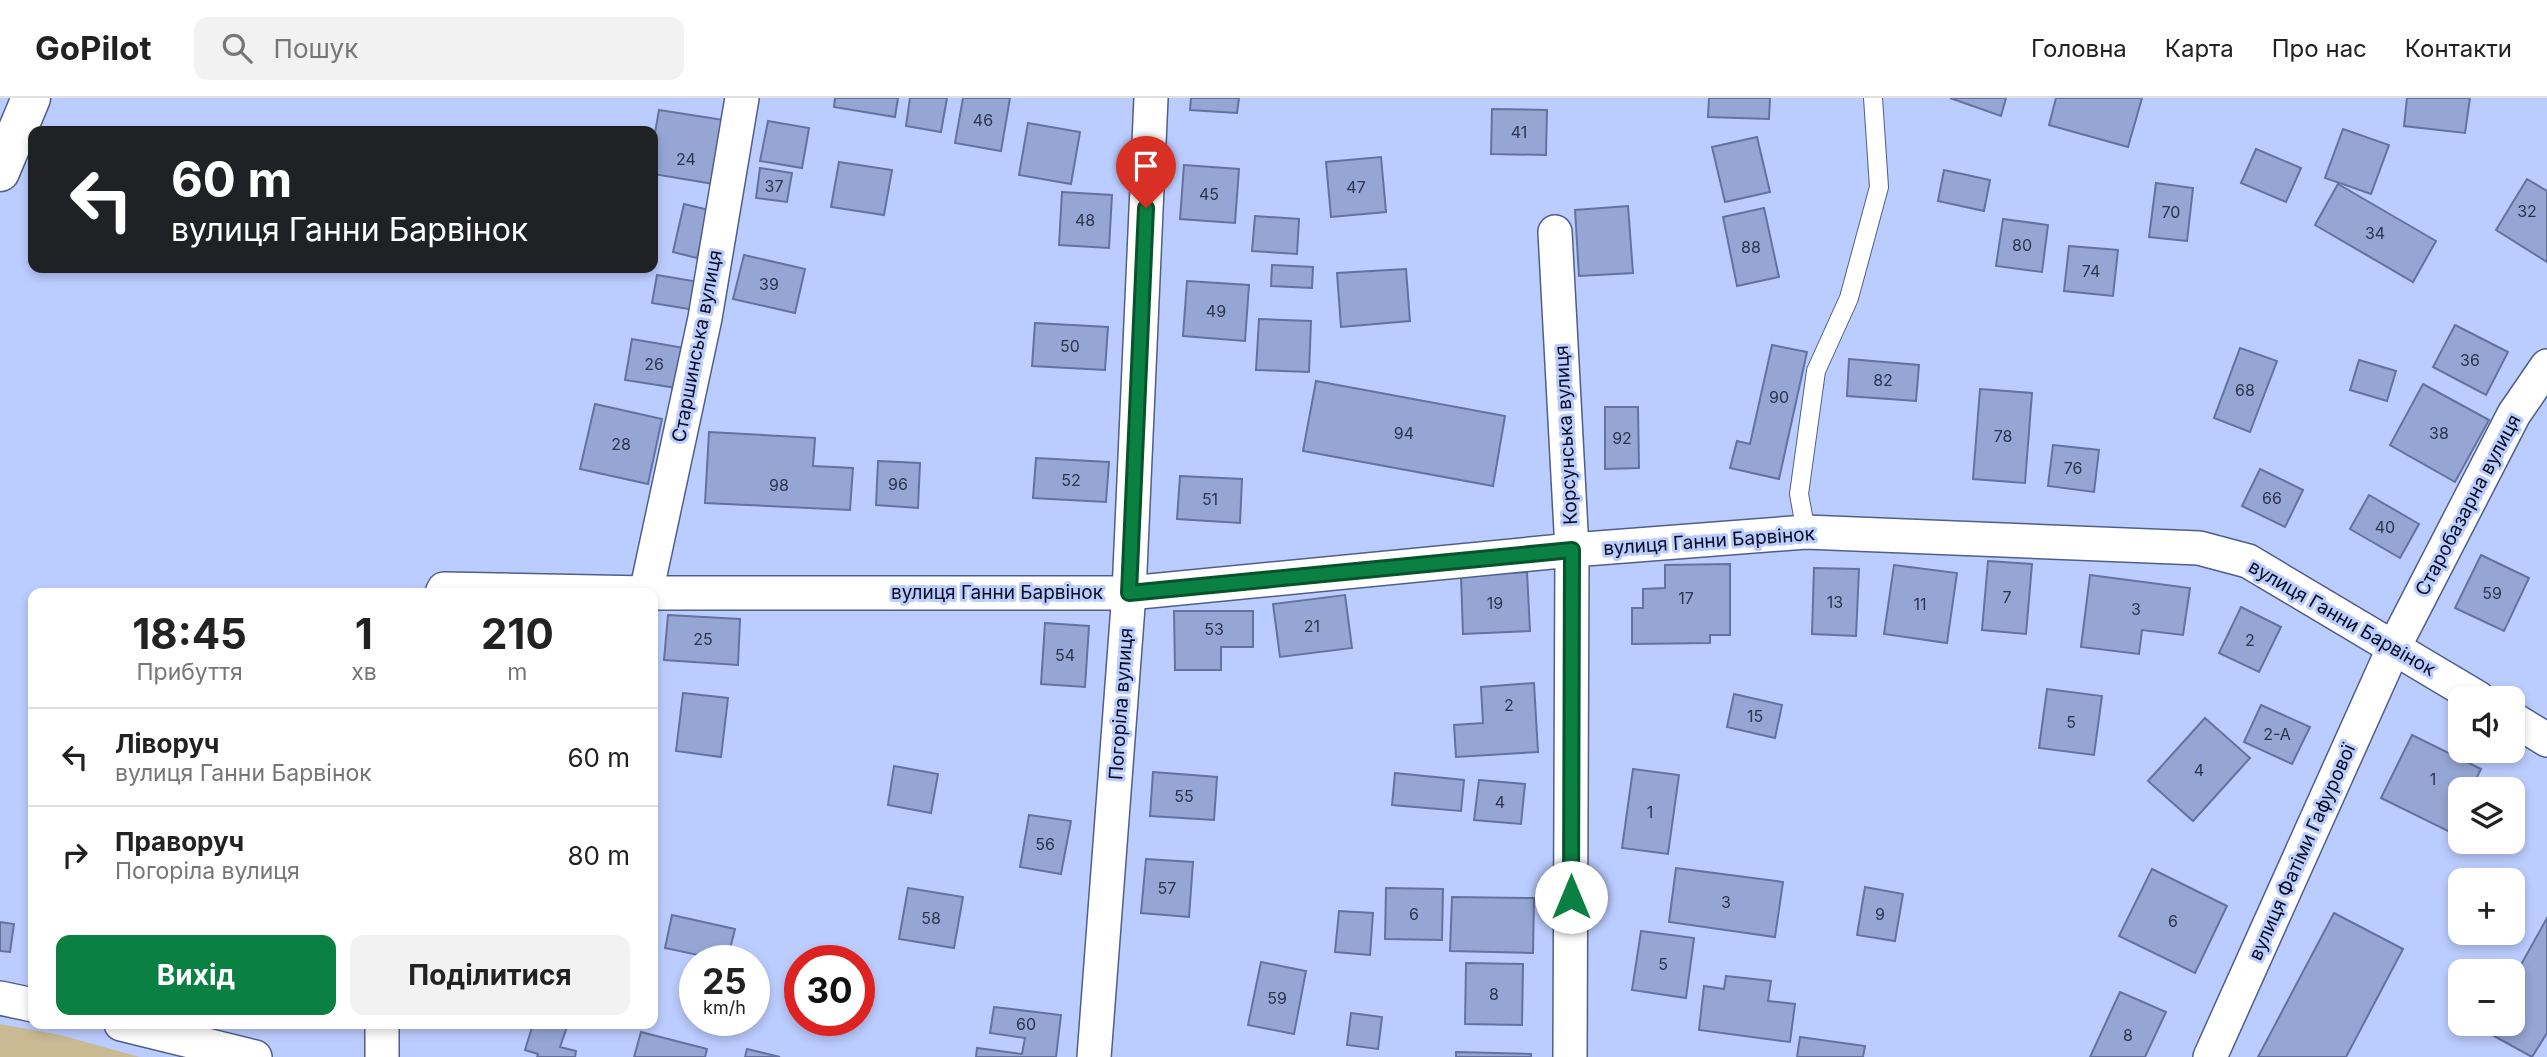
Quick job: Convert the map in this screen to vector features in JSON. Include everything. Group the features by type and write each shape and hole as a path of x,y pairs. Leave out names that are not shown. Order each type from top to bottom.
{"main road":[{"path":"0,172 31,98"}],"street":[{"name":"Старшинська вулиця","path":"647,588 705,318 742,98"},
{"name":"Погоріла вулиця","path":"1094,1057 1129,593 1151,98"},
{"name":"Корсунська вулиця","path":"1555,232 1572,550 1570,1057"},
{"name":"Старобазарна вулиця","path":"2393,647 2514,415 2547,366"},
{"name":"вулиця Ганни Барвінок","path":"658,593 1129,593 1572,550 1806,532 2199,548 2248,561 2459,686"},
{"name":"вулиця Фатіми Гафурової","path":"2210,1057 2393,647"},
{"path":"2525,726 2547,740"},
{"path":"0,998 28,1004"},
{"path":"141,1029 255,1057"},
{"path":"382,1029 382,1057"}],"lane":[{"path":"1806,532 1798,494 1816,371 1849,298 1879,187 1873,98"}],"shaded area":[{"path":"0,1024 60,1035 140,1057 0,1057"}],"building":[{"path":"835,98 898,98 895,117 834,107"},
{"path":"910,98 947,98 941,132 906,126"},
{"path":"963,98 1010,98 1001,151 955,143"},
{"path":"1191,98 1239,98 1237,113 1190,110"},
{"path":"1709,98 1770,98 1769,119 1708,117"},
{"path":"1950,98 2006,98 2001,116"},
{"path":"2056,98 2142,98 2128,147 2049,125"},
{"path":"2407,98 2470,98 2465,133 2404,126"},
{"path":"1492,109 1547,110 1546,155 1491,154"},
{"path":"659,110 724,120 714,184 658,175 656,126"},
{"path":"768,121 809,128 802,168 760,161"},
{"path":"1028,123 1080,132 1071,184 1019,175"},
{"path":"2343,129 2389,145 2371,194 2325,178"},
{"path":"1757,137 1770,192 1725,202 1712,147"},
{"path":"2256,149 2301,168 2286,202 2241,183"},
{"path":"1381,157 1386,212 1331,217 1326,162"},
{"path":"839,162 892,170 884,215 831,207"},
{"path":"1184,165 1239,169 1235,223 1180,219"},
{"path":"760,168 792,173 787,202 756,198"},
{"path":"1944,170 1990,180 1984,211 1938,201"},
{"path":"2527,179 2547,191 2547,262 2496,230"},
{"path":"2156,183 2193,188 2187,241 2149,237"},
{"path":"2338,184 2436,241 2413,282 2315,225"},
{"path":"1062,192 1112,195 1109,248 1059,245"},
{"path":"684,204 709,210 697,258 673,252"},
{"path":"1628,206 1633,273 1579,276 1575,210"},
{"path":"1764,208 1779,277 1737,286 1723,217"},
{"path":"1255,216 1299,219 1297,254 1252,251"},
{"path":"2003,219 2048,225 2042,272 1996,266"},
{"path":"2069,246 2118,250 2113,296 2064,291"},
{"path":"744,255 805,269 795,313 733,299"},
{"path":"1272,265 1313,267 1312,288 1271,286"},
{"path":"1406,269 1410,321 1341,327 1337,273"},
{"path":"657,275 699,282 695,310 652,303"},
{"path":"1187,281 1249,285 1245,341 1183,336"},
{"path":"1259,319 1311,321 1309,372 1256,370"},
{"path":"1035,323 1108,327 1105,370 1032,366"},
{"path":"2455,325 2508,352 2486,395 2433,367"},
{"path":"632,339 684,348 677,388 625,380"},
{"path":"1772,345 1807,352 1779,479 1730,468 1737,441 1750,444"},
{"path":"2240,348 2277,361 2250,432 2214,418"},
{"path":"1849,359 1919,365 1916,401 1847,396"},
{"path":"2359,360 2396,371 2387,401 2350,390"},
{"path":"1316,381 1505,416 1493,486 1303,451"},
{"path":"2423,384 2489,420 2455,482 2390,445"},
{"path":"1980,389 2032,393 2025,483 1973,479"},
{"path":"595,404 662,419 648,484 580,469"},
{"path":"1605,407 1638,407 1639,468 1605,469"},
{"path":"709,432 815,438 813,466 853,468 850,510 705,503"},
{"path":"2053,445 2099,450 2094,492 2048,486"},
{"path":"1036,458 1109,462 1106,502 1033,498"},
{"path":"878,461 920,463 918,508 876,505"},
{"path":"2260,469 2303,490 2285,527 2242,506"},
{"path":"1180,476 1242,479 1240,523 1177,519"},
{"path":"2369,495 2419,524 2400,558 2350,529"},
{"path":"2481,555 2529,578 2504,631 2455,608"},
{"path":"1988,561 2032,564 2026,634 1982,630"},
{"path":"1730,564 1730,635 1710,635 1710,643 1632,644 1632,608 1643,608 1643,589 1665,588 1665,565"},
{"path":"1894,565 1957,573 1947,643 1884,634"},
{"path":"1814,568 1859,569 1856,636 1812,634"},
{"path":"1527,572 1530,631 1463,634 1461,576"},
{"path":"2090,575 2190,588 2183,635 2142,630 2139,654 2081,647"},
{"path":"1345,595 1352,648 1280,657 1273,604"},
{"path":"2241,607 2281,627 2259,672 2219,653"},
{"path":"1174,611 1253,611 1253,647 1221,647 1221,670 1175,670"},
{"path":"668,615 740,619 738,665 664,660"},
{"path":"1045,623 1089,626 1085,687 1041,684"},
{"path":"1534,683 1538,752 1456,757 1454,725 1483,723 1481,687"},
{"path":"2047,689 2102,696 2094,755 2039,748"},
{"path":"683,693 728,698 721,757 676,751"},
{"path":"1734,694 1782,705 1775,738 1727,727"},
{"path":"2261,705 2310,727 2292,764 2244,742"},
{"path":"2205,718 2250,758 2193,821 2148,781"},
{"path":"2412,735 2448,753 2448,763 2469,763 2481,769 2477,777 2448,777 2448,831 2381,798"},
{"path":"894,766 938,774 931,813 888,805"},
{"path":"1633,769 1679,775 1668,854 1622,848"},
{"path":"1153,772 1217,777 1214,820 1150,816"},
{"path":"1395,773 1464,780 1461,811 1392,805"},
{"path":"1479,780 1525,784 1521,824 1474,820"},
{"path":"1029,815 1071,821 1061,874 1020,867"},
{"path":"1146,859 1193,862 1189,917 1141,913"},
{"path":"1676,868 1783,882 1775,937 1669,922"},
{"path":"2152,869 2227,906 2195,973 2119,936"},
{"path":"1865,887 1903,894 1895,941 1857,935"},
{"path":"908,888 963,897 954,948 899,939"},
{"path":"1386,888 1443,889 1442,940 1385,939"},
{"path":"1452,897 1534,898 1533,953 1450,951"},
{"path":"1339,911 1373,913 1370,955 1335,952"},
{"path":"2334,913 2403,949 2346,1057 2258,1057"},
{"path":"672,915 735,929 731,945 679,945 679,951 665,948"},
{"path":"2547,918 2547,1033 2532,1057 2494,1036 2525,1036 2524,959"},
{"path":"0,922 14,924 10,952 0,951"},
{"path":"1641,931 1694,938 1686,998 1632,990"},
{"path":"1261,962 1306,971 1294,1034 1248,1025"},
{"path":"1466,963 1523,964 1522,1025 1465,1024"},
{"path":"1726,976 1771,981 1768,1001 1795,1004 1790,1042 1699,1030 1704,986 1724,989"},
{"path":"2120,992 2166,1012 2145,1057 2090,1057"},
{"path":"994,1007 1061,1015 1056,1057 976,1057 977,1048 1022,1054 1025,1038 990,1033"},
{"path":"1351,1013 1382,1017 1378,1049 1347,1045"},
{"path":"531,1029 566,1029 560,1047 576,1051 575,1057 537,1057 538,1054 525,1050"},
{"path":"641,1032 707,1049 705,1057 634,1057"},
{"path":"1800,1037 1865,1046 1863,1057 1797,1057"},
{"path":"747,1049 780,1057 745,1057"},
{"path":"1456,1052 1531,1054 1531,1057 1456,1057"}],"route":[{"path":"1146,208 1129,593 1572,550 1571,897"}]}
